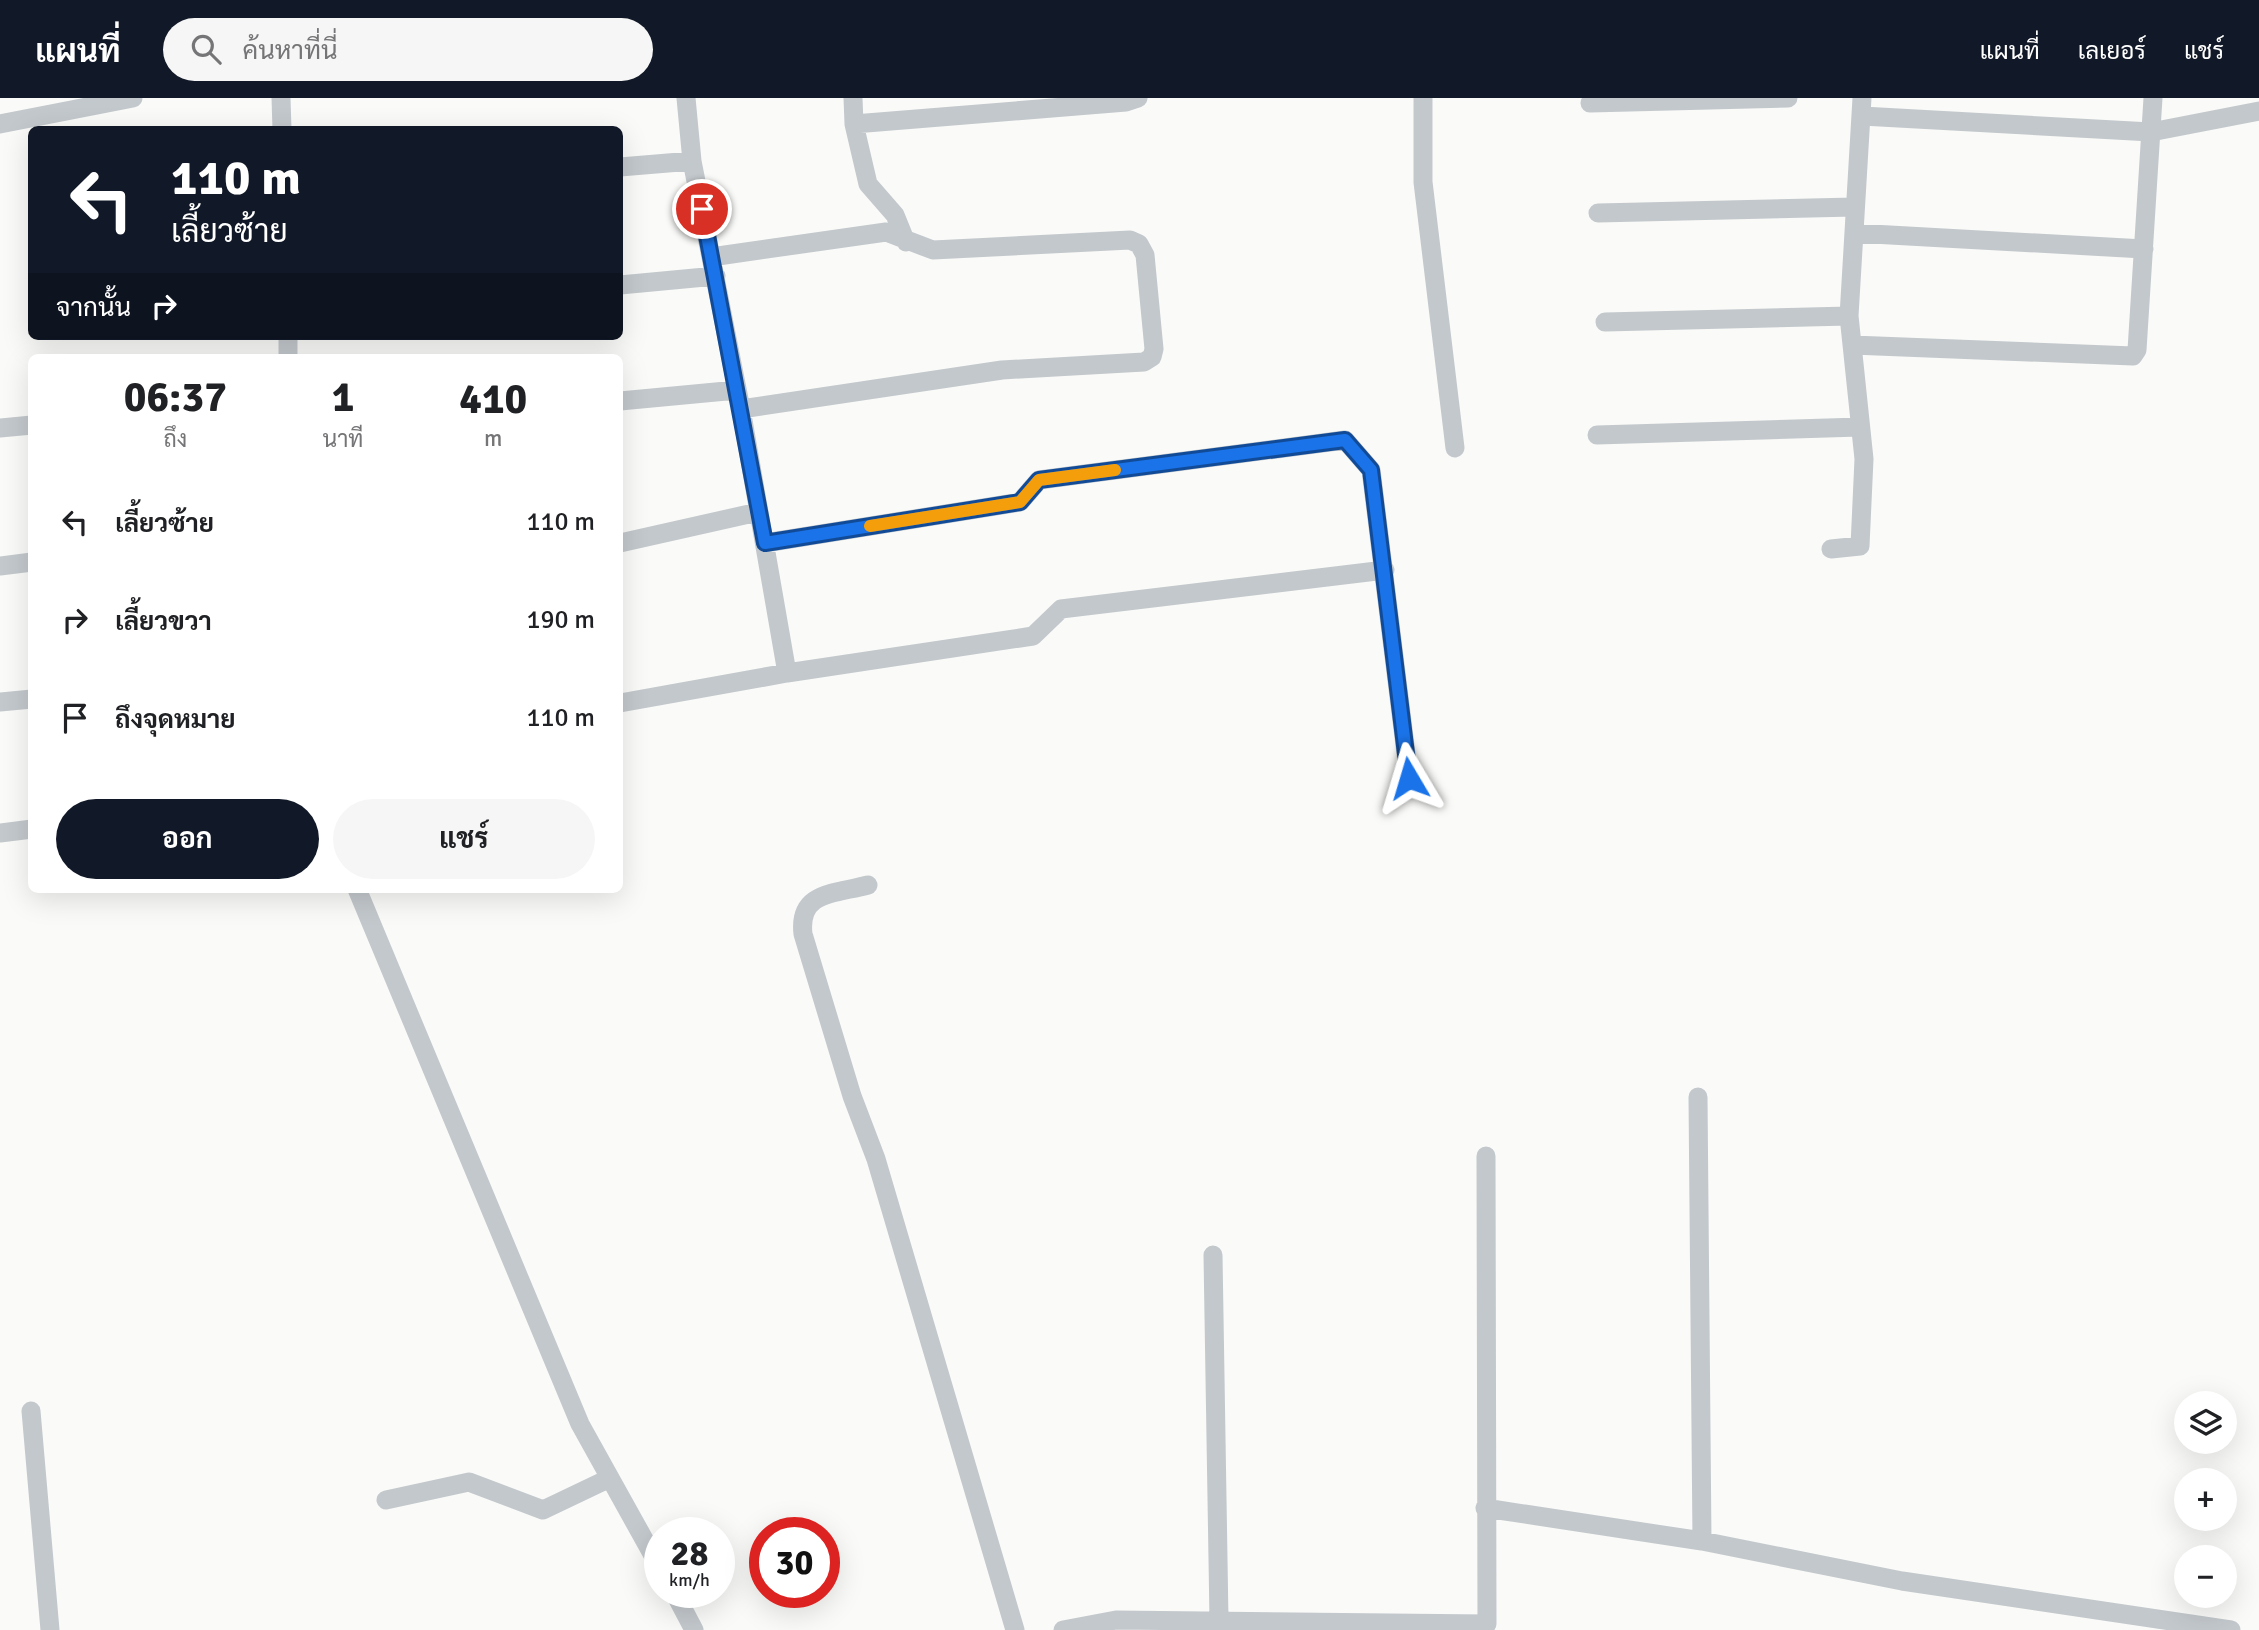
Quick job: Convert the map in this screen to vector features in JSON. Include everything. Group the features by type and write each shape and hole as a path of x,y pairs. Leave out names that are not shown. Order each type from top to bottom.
{"street":[{"path":"0,124 134,98"},
{"path":"281,98 282,126"},
{"path":"686,98 692,161 739,400 786,673"},
{"path":"853,98 854,124 868,184 895,215 906,242"},
{"path":"854,124 1126,102 1138,98"},
{"path":"1423,98 1423,182 1455,448"},
{"path":"1590,103 1788,98"},
{"path":"1852,345 2133,356 2137,350 2153,98"},
{"path":"1831,549 1860,546 1864,459 1849,316 1862,107 2151,132 2259,111"},
{"path":"623,167 692,161"},
{"path":"1598,214 1854,207"},
{"path":"623,284 886,232 906,242 933,250 1130,240 1139,244 1145,255 1154,349 1152,357 1144,362 1002,370 739,400 623,401"},
{"path":"1854,233 2144,248"},
{"path":"1605,322 1849,316"},
{"path":"0,428 28,425"},
{"path":"1597,435 1860,427"},
{"path":"765,543 1020,502 1039,480 1345,440 1371,470 1409,778"},
{"path":"623,542 758,512"},
{"path":"0,566 28,562"},
{"path":"623,702 786,673 1033,636 1061,609 1385,570"},
{"path":"0,702 28,699"},
{"path":"0,833 28,830"},
{"path":"867,885 811,900 804,909 803,934 852,1096 876,1159 1015,1630"},
{"path":"359,893 580,1424 644,1541"},
{"path":"1698,1097 1702,1541"},
{"path":"1063,1630 1116,1620 1487,1624 1486,1156"},
{"path":"1213,1255 1219,1620"},
{"path":"31,1411 50,1630"},
{"path":"386,1500 469,1482 543,1510 608,1479"},
{"path":"1485,1508 1702,1541 1902,1581 2231,1630"},
{"path":"682,1608 694,1630"}],"slow traffic":[{"path":"870,526 1020,502 1039,480 1115,470"}],"route":[{"path":"702,209 765,543 1020,502 1039,480 1345,440 1371,470 1409,778"}]}
